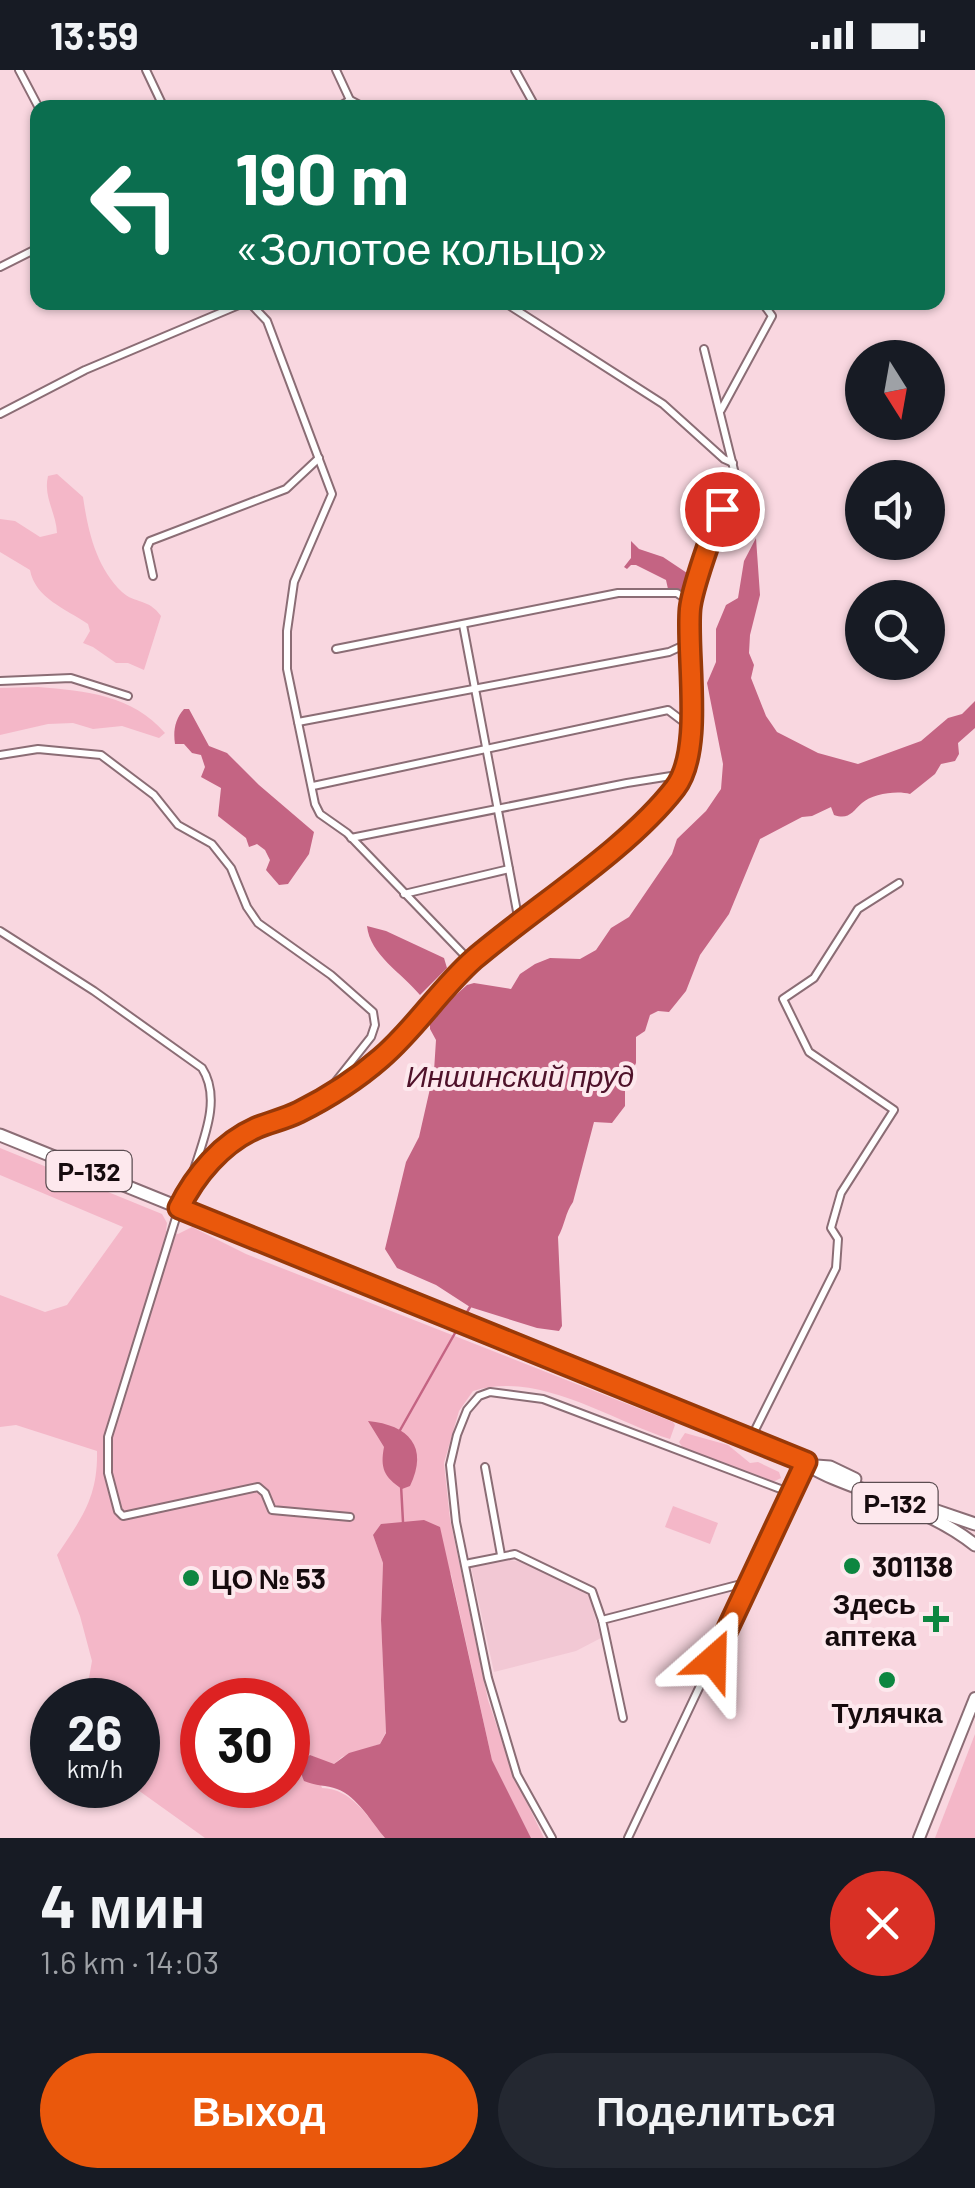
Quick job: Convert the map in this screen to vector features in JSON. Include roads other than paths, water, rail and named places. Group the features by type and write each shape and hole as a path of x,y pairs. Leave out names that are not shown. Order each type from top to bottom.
{"highway":[{"name":"Р-132","path":"0,1135 750,1439 947,1525 975,1545"},
{"name":"Р-132","path":"809,1464 830,1468 975,1524"}],"main road":[{"path":"920,1838 975,1698"}],"street":[{"path":"19,70 35,100"},
{"path":"146,70 160,100"},
{"path":"336,70 350,100"},
{"path":"515,70 532,100"},
{"path":"0,267 30,252"},
{"path":"0,414 85,370 229,310"},
{"path":"256,310 267,321 332,494 294,582 287,631 287,668 320,814 351,838 471,962"},
{"path":"516,310 663,404 724,459 734,462"},
{"path":"721,411 772,316 768,310"},
{"path":"190,1185 210,1162 244,1135 322,1099 382,1058 471,962 616,846 678,785 685,770 690,726 691,603 716,522 736,478 704,349"},
{"path":"153,576 147,548 150,541 286,490 320,458"},
{"path":"336,649 618,593 677,593 691,603"},
{"path":"463,625 519,922"},
{"path":"298,722 669,652 691,642"},
{"path":"0,681 71,678 128,696"},
{"path":"313,786 668,710 690,726"},
{"path":"0,755 38,749 88,752 117,764 154,795 178,825 206,840 221,855 258,923 371,1009 376,1022 371,1037 322,1099"},
{"path":"351,838 671,776 678,785"},
{"path":"404,894 509,869"},
{"path":"750,1439 836,1268 838,1239 832,1228 842,1193 894,1110 809,1052 783,1000 814,978 858,909 899,883"},
{"path":"0,931 94,991 202,1068 211,1087 212,1104 190,1185 179,1208 108,1436 108,1473 118,1510 126,1516 258,1488 266,1492 272,1510 350,1518"},
{"path":"552,1838 517,1776 488,1678 465,1564 451,1490 452,1455 467,1410 479,1396 490,1392 564,1405 791,1493"},
{"path":"628,1838 791,1493 809,1464"},
{"path":"484,1467 502,1555"},
{"path":"465,1564 502,1555 523,1556 592,1591 623,1718"},
{"path":"602,1620 750,1582"}],"water":[{"name":"Иншинский пруд","path":"756,538 760,595 750,635 749,653 754,665 751,678 777,732 818,753 858,764 921,741 975,701 975,728 958,743 955,761 941,764 935,774 910,794 872,797 843,816 834,815 831,807 760,839 729,914 700,955 686,991 669,1012 650,1015 645,1031 636,1037 636,1063 625,1088 625,1106 612,1123 594,1122 573,1202 558,1237 562,1326 559,1331 470,1307 436,1285 397,1268 385,1249 406,1162 419,1137 434,1071 436,1040 430,1018 467,985 511,989 520,974 535,964 550,958 580,959 596,950 611,928 629,917 672,854 677,839 706,811 721,789 723,764 707,683 716,662 716,629 726,605 738,598 744,561"},
{"path":"631,541 693,577 693,589 668,589 666,580 636,565 624,567 631,558"},
{"path":"184,709 189,709 209,746 227,753 314,832 309,854 288,884 279,885 266,870 270,860 265,850 257,844 249,847 246,838 218,816 221,788 201,777 205,767 201,755 192,753 184,744 175,744 175,725"},
{"path":"367,926 444,958 447,968 420,995 380,955"},
{"path":"368,1421 395,1427 412,1440 417,1460 410,1486 402,1489 387,1476 384,1447"},
{"path":"424,1520 440,1527 492,1760 531,1838 385,1838 344,1792 310,1782 310,1755 334,1764 349,1753 380,1744 386,1733 381,1620 383,1563 373,1535 381,1524"}],"waterway":[{"path":"463,1319 470,1307"},
{"path":"399,1432 459,1326"},
{"path":"401,1485 403,1522"}],"place":[{"name":"301138","path":"852,1566"},
{"name":"ЦО № 53","path":"191,1578"},
{"name":"Здесь аптека","path":"936,1619"},
{"name":"Тулячка","path":"887,1680"}]}
